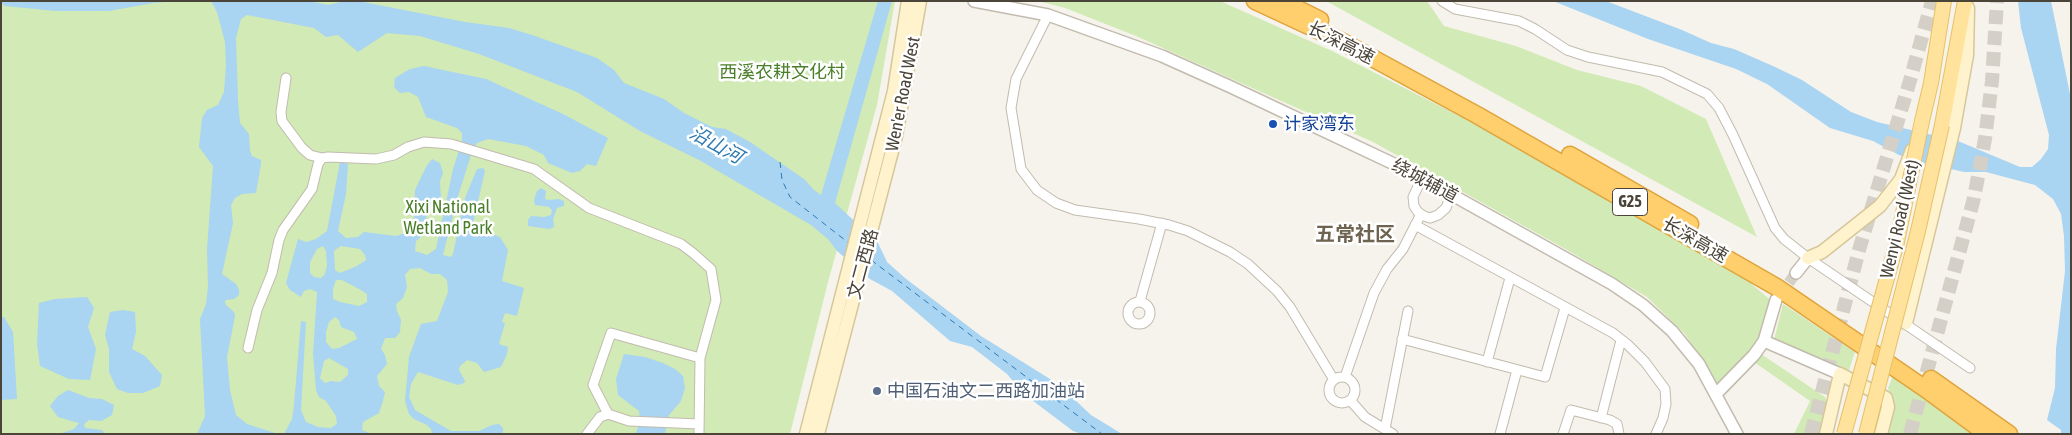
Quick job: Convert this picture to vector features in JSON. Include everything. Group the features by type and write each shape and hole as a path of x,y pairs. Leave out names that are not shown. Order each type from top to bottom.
{"highway":[{"name":"长深高速","path":"1255,1 1340,41 1477,115 1778,288 1930,392 1987,434"},
{"name":"长深高速","path":"1284,2 1347,33 1622,183 1775,274 2009,434"}],"main road":[{"name":"Wen'er Road West","path":"878,183 908,1"},
{"name":"Wen'er Road West","path":"878,183 904,100 920,1"},
{"name":"Wenyi Road (West)","path":"1844,434 1896,242 1931,83 1944,1"},
{"name":"Wenyi Road (West)","path":"1866,434 1918,231 1948,126 1966,1"},
{"path":"1808,258 1822,252 1880,206 1901,179 1922,122"},
{"path":"1906,324 1939,195 1948,126"},
{"name":"文二西路","path":"837,337 878,183"},
{"path":"806,434 837,337"},
{"path":"818,434 837,337"},
{"path":"1826,434 1840,374 1886,398 1888,407 1881,434"}],"street":[{"name":"绕城辅道","path":"974,1 1048,15 1162,56 1422,178 1612,284 1643,305 1672,331 1699,364 1737,434"},
{"path":"1442,1 1455,9 1519,21 1567,50 1588,57 1662,72 1708,94 1733,135 1775,228 1784,239 1808,258 1970,368"},
{"path":"1048,15 1016,79 1011,108 1021,169 1037,190 1056,203 1075,210 1162,223 1188,231 1210,241 1248,264 1277,291 1290,307 1334,380"},
{"path":"286,78 281,112 282,121 302,148 310,154 322,158 328,156 376,159 394,155 408,147 424,142 451,144 534,169 589,208 670,238 694,252 711,269 716,300 700,358 699,429 676,422 629,421 608,414 600,416 587,434"},
{"path":"248,348 257,310 272,272 281,235 312,189 318,164 322,158"},
{"path":"1422,178 1413,197 1414,206 1421,214 1430,218 1438,215 1446,208 1452,194"},
{"path":"1345,377 1374,293 1387,269 1403,249 1421,214"},
{"path":"1140,301 1162,223"},
{"path":"1415,225 1613,333 1645,362 1665,389 1666,404 1663,418 1656,434"},
{"path":"1796,273 1808,258"},
{"path":"1488,362 1510,278"},
{"path":"1716,394 1754,355 1764,341 1776,300"},
{"path":"1402,339 1545,377 1565,308"},
{"path":"1350,400 1365,417 1382,430 1408,311"},
{"path":"608,414 593,385 611,334 700,358"},
{"path":"1601,418 1621,340"},
{"path":"1764,341 1840,374"},
{"path":"1500,434 1517,370"},
{"path":"1345,377 1334,380 1329,386 1332,398 1339,402 1350,400"},
{"path":"1345,377 1352,382 1354,389 1350,400"},
{"path":"1563,434 1571,410 1617,424 1619,434"}],"green space":[{"name":"Xixi National Wetland Park","path":"1,1 895,1 877,105 828,282 790,434 1,434"},
{"path":"1038,1 1220,1 1332,51 1477,125 1608,197 1749,282 1773,302 1761,340 1718,386 1685,334 1647,297 1569,251 1373,142 1136,36 1065,8"},
{"path":"1326,1 1427,1 1444,26 1516,46 1577,70 1641,86 1706,119 1757,237"},
{"path":"1783,304 1855,352 1848,373 1774,340"},
{"path":"1761,354 1825,397 1829,405 1821,434 1794,434 1810,401 1754,362"},
{"path":"1893,376 1973,434 1886,434 1893,405 1888,388"}],"water":[{"path":"1,1 179,1 153,3 109,11 56,11 4,6"},
{"name":"沿山河","path":"211,1 309,1 328,5 345,1 358,1 465,22 509,28 532,35 597,58 614,70 624,83 664,99 684,113 712,127 726,129 750,142 804,179 821,195 878,1 892,1 835,203 878,243 887,262 905,278 981,336 1058,384 1091,415 1122,434 1082,434 1073,431 1024,394 1007,374 972,347 950,341 892,291 870,279 837,251 828,239 811,225 699,160 640,131 577,92 479,54 420,36 387,33 358,52 338,35 326,37 314,28 247,15 241,19 236,38 240,123 249,134 252,156 261,160 261,164 256,193 242,194 235,198 231,205 233,223 222,274 236,284 239,295 225,302 234,312 235,316 227,357 230,390 236,415 247,424 278,434 197,434 205,416 200,319 206,304 208,287 207,249 213,166 199,147 202,118 207,110 218,105 224,92 226,66 225,42 217,12"},
{"path":"1553,1 1606,1 1711,43 1734,49 1773,66 1802,80 1851,112 1877,122 1958,141 2020,167 2032,167 2048,149 2049,135 2021,28 2018,1 2051,1 2071,99 2071,434 2061,434 2061,430 2047,420 2055,388 2056,349 2065,271 2061,214 2053,199 2035,185 1986,172 1964,172 1925,163 1899,155 1873,141 1830,128 1767,84 1736,69 1648,39"},
{"path":"424,66 486,79 563,114 608,138 596,166 587,164 580,171 572,173 548,163 544,155 526,146 488,139 477,143 471,155 443,255 451,257 453,254 465,198 477,169 483,168 485,171 472,227 500,237 508,250 502,281 524,288 517,316 505,313 502,322 505,323 499,344 508,347 501,367 484,372 477,363 467,360 460,366 459,370 465,381 458,385 418,372 411,384 409,397 415,410 451,431 479,431 499,424 503,428 503,433 432,434 431,429 427,425 414,419 409,414 405,401 409,357 421,324 437,321 448,292 447,280 440,274 431,274 420,268 410,269 405,275 407,287 403,298 396,304 401,320 400,332 395,338 385,338 381,349 387,364 377,376 379,386 385,392 383,401 379,413 363,422 362,430 371,434 284,434 292,419 301,321 306,322 301,410 306,422 318,427 331,428 337,424 336,416 326,401 319,397 316,390 313,354 317,292 310,289 304,291 301,297 290,290 286,283 298,239 306,242 316,239 327,231 340,162 348,164 346,194 338,231 346,238 358,237 364,232 396,236 408,232 414,218 415,190 432,159 440,163 443,173 440,181 441,199 439,205 431,207 426,214 427,227 422,236 416,241 415,251 427,255 436,249 453,169 462,141 462,133 457,128 426,117 418,97 409,92 400,93 394,87 395,78 410,69","holes":["323,246 326,251 327,265 325,274 321,278 314,277 310,273 310,262 317,249","341,246 360,249 365,255 366,260 340,273 335,270 334,251","336,280 342,280 367,294 367,302 359,306 340,302 333,299 333,289","335,317 339,320 341,327 354,332 357,339 339,348 332,349 326,342 329,322","329,358 348,369 348,375 340,382 331,381 325,383 320,378 324,361"]},
{"path":"541,188 546,191 545,199 564,201 564,206 557,208 553,219 554,227 549,229 528,226 528,220 531,216 544,217 551,215 552,210 549,207 535,205 534,200 537,191"},
{"path":"87,297 94,308 88,327 96,349 90,380 69,379 40,366 37,344 39,303 55,299"},
{"path":"123,310 135,312 136,332 132,349 145,356 162,375 160,386 143,393 128,393 117,389 109,372 109,349 105,335 110,312"},
{"path":"1,317 4,317 13,332 17,399 1,400"},
{"path":"624,354 645,357 663,363 675,369 683,376 685,388 681,401 669,415 665,434 633,434 636,433 640,421 639,411 618,395 616,379"},
{"path":"68,390 89,398 102,399 114,405 112,415 101,421 89,420 84,424 85,428 102,430 105,434 59,434 74,429 79,423 58,417 50,406 58,396"}],"ferry route":[{"path":"780,162 782,180 790,197 850,244"},
{"path":"871,260 1102,434"}],"tunnel":[{"path":"1811,434 1859,250 1932,1"},
{"path":"1910,434 1974,198 1985,139 1992,81 1997,1"},
{"path":"1779,296 1796,273"}],"place":[{"name":"计家湾东","path":"1273,124"},
{"name":"中国石油文二西路加油站","path":"877,391"}],"district":[{"name":"五常社区","path":"1355,235"}],"park label":[{"name":"西溪农耕文化村","path":"782,72"}]}
